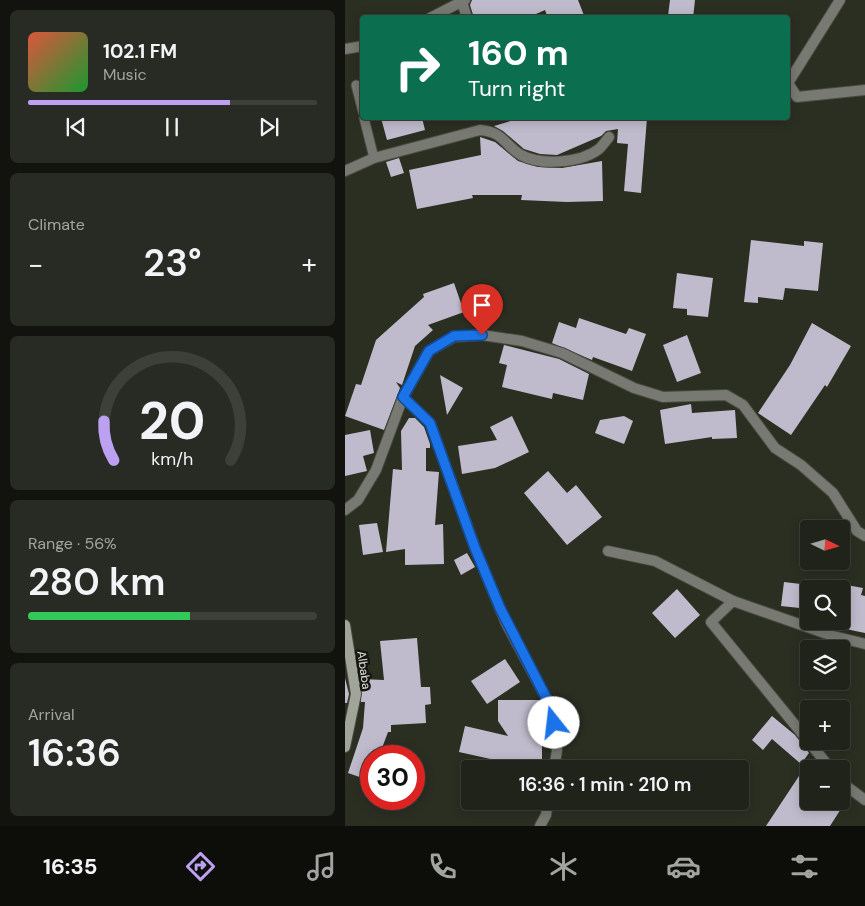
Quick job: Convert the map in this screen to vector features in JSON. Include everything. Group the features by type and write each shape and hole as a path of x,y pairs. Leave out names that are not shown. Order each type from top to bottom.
{"street":[{"path":"790,81 840,0"},
{"path":"436,15 464,1 466,15"},
{"path":"345,49 360,46"},
{"path":"790,87 797,97 865,90"},
{"path":"345,171 374,158 480,130 500,135 519,154 535,161 552,163 598,150 609,137"},
{"path":"345,510 358,500 376,470 403,397 429,351 454,336 482,335 522,341 562,353 634,388 663,398 726,395 743,405 775,448 801,465 833,494 857,531 865,536"},
{"path":"403,397 430,423 475,548 499,606 552,709 557,750 555,760"},
{"path":"608,551 655,560 733,601 833,636 865,644"},
{"path":"733,601 711,622 824,760"},
{"name":"Albaba","path":"345,625 356,694 345,747"},
{"path":"850,789 865,800"},
{"path":"540,826 547,810"}],"lane":[{"path":"356,85 360,100"},
{"path":"364,120 374,158"}],"building":[{"path":"472,0 578,0 584,15 547,15 545,10 534,15 473,15 470,5"},
{"path":"670,0 695,0 693,15 668,15"},
{"path":"382,120 422,120 425,130 387,140"},
{"path":"514,120 647,120 641,193 624,191 628,144 617,143 618,129 606,131 601,136 557,155 540,154 524,149 503,131 494,126"},
{"path":"480,137 495,142 518,161 538,167 562,168 602,161 603,201 521,200 522,195 472,195 473,198 417,209 409,170 481,155"},
{"path":"399,158 404,173 391,177 386,162"},
{"path":"751,240 804,246 804,241 823,243 818,291 785,288 783,300 758,297 758,303 744,302"},
{"path":"677,273 713,278 708,317 687,315 687,309 673,308"},
{"path":"454,283 464,312 428,325 433,330 415,346 402,385 396,382 400,388 384,430 345,416 356,384 361,385 376,340 424,297 423,294"},
{"path":"579,318 626,334 629,328 646,334 632,371 593,357 592,360 552,343 559,322 576,328"},
{"path":"812,323 851,346 827,387 825,385 791,435 758,413 790,365"},
{"path":"687,335 701,373 677,382 663,345"},
{"path":"504,345 559,359 589,374 583,400 553,393 552,399 502,387 507,365 499,363"},
{"path":"440,375 463,388 447,415"},
{"path":"691,404 692,413 735,410 737,438 712,439 712,437 665,444 660,410"},
{"path":"512,416 529,452 495,468 462,474 458,446 497,440 490,427"},
{"path":"624,416 633,421 624,444 595,433 600,420"},
{"path":"409,418 415,418 424,427 430,444 430,448 426,448 426,471 439,472 435,525 443,524 444,564 405,565 405,549 386,552 393,469 402,470 401,431"},
{"path":"370,430 374,453 363,456 367,471 345,476 345,435"},
{"path":"548,471 567,493 576,485 602,517 567,545 524,493"},
{"path":"377,523 383,552 363,555 359,525"},
{"path":"467,553 475,567 461,575 454,560"},
{"path":"784,582 800,584 800,608 781,606"},
{"path":"850,586 863,588 861,595 865,596 865,633 850,630"},
{"path":"677,589 700,615 675,638 652,613"},
{"path":"417,638 421,687 430,687 431,704 425,705 426,723 391,725 391,732 388,732 383,745 360,745 360,777 348,773 363,728 365,702 361,702 361,679 384,680 380,641"},
{"path":"505,659 520,682 487,704 471,681"},
{"path":"345,678 349,694 347,703 345,703"},
{"path":"498,700 539,700 542,704 542,759 495,760 459,752 465,726 508,736 498,721"},
{"path":"772,716 795,735 800,741 800,750 807,750 809,753 804,760 800,760 800,763 772,739 763,750 752,740"},
{"path":"799,776 800,810 840,810 830,826 766,826"}],"route":[{"path":"482,335 454,336 429,351 403,397 430,423 475,548 507,623 552,709 554,723"}]}
